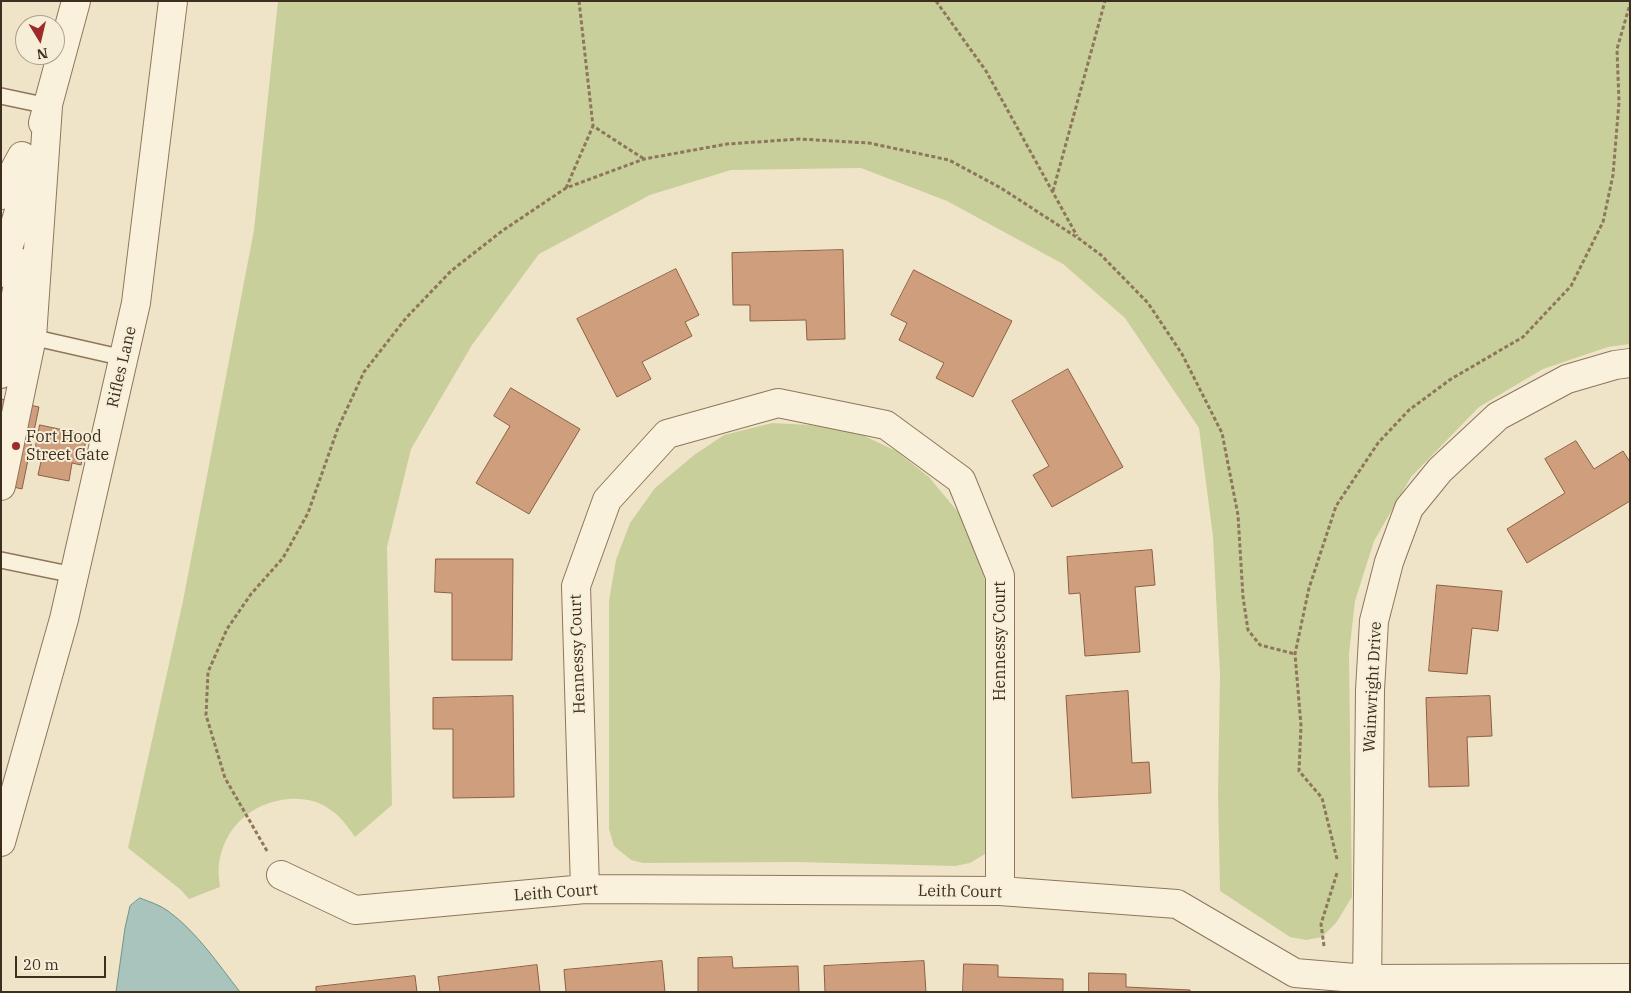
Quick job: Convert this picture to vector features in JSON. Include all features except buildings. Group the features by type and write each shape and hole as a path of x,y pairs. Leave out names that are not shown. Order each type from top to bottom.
{"street":[{"path":"1,273 76,1"},
{"name":"Rifles Lane","path":"1,842 61,629 136,303 173,1"},
{"path":"1,196 48,106"},
{"path":"1,225 48,106"},
{"path":"1,486 14,332 48,106"},
{"path":"1,374 14,332"},
{"name":"Wainwright Drive","path":"1367,986 1370,690 1374,621 1389,562 1408,508 1440,470 1498,416 1567,379 1615,365 1630,363"},
{"name":"Hennessy Court","path":"585,889 576,586 607,500 667,434 778,403 886,425 961,480 1000,576 1000,892"},
{"name":"Leith Court","path":"281,875 355,910 585,889 1000,892 1177,904 1295,972 1367,986 1630,978"}],"lane":[{"path":"1,96 48,106"},
{"path":"14,332 124,358"},
{"path":"1,560 74,575"}],"path":[{"path":"566,188 593,126 578,1"},
{"path":"936,1 986,71 1078,238"},
{"path":"1053,191 1105,1"},
{"path":"593,126 644,159"}],"green space":[{"path":"278,1 1630,1 1630,344 1608,347 1543,369 1479,407 1411,477 1374,541 1355,601 1349,654 1352,897 1336,923 1322,937 1306,940 1290,937 1220,891 1218,794 1220,674 1213,537 1199,428 1125,318 1063,264 947,201 861,168 731,170 650,195 539,254 472,345 411,449 387,547 392,805 355,837 339,817 317,803 300,799 289,799 263,805 242,819 227,839 219,864 220,887 189,899 181,890 128,848 183,601 254,230"},
{"path":"772,423 810,425 854,431 896,451 929,477 958,512 976,548 988,592 988,837 985,854 970,863 955,866 796,862 643,863 631,860 614,846 609,829 609,601 616,560 630,523 655,488 694,455 724,435"}],"water":[{"path":"140,898 165,909 188,928 207,949 240,992 116,992 130,906"}],"place":[{"name":"Fort Hood Street Gate","path":"16,446"}]}
